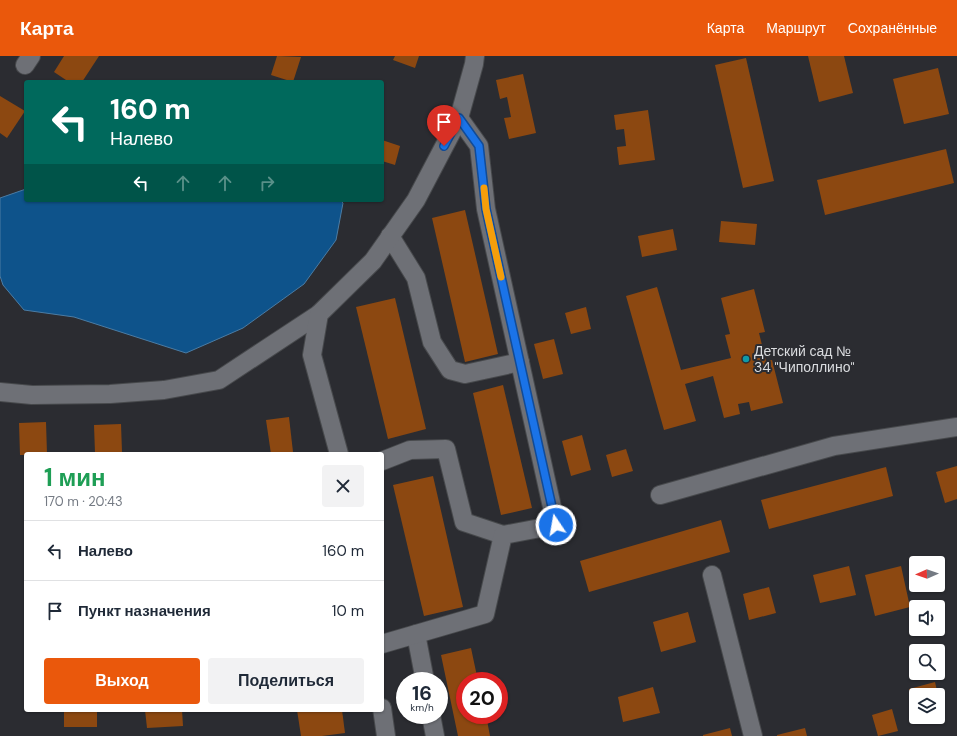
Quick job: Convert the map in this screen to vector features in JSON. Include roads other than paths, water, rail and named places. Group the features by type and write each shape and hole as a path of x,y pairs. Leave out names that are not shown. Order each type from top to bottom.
{"street":[{"path":"0,392 32,396 110,394 164,390 219,380 319,314 373,261 416,200 459,118 475,56"},
{"path":"384,460 410,450 446,449 464,522 503,535 556,525 486,209 479,146 459,118"},
{"path":"390,236 416,278 432,342 450,370 466,374 520,362"},
{"path":"319,314 312,355 338,452"},
{"path":"660,496 834,446 957,427"},
{"path":"384,643 486,614 503,535"},
{"path":"712,575 753,736"},
{"path":"416,634 423,672"},
{"path":"383,712 386,736"},
{"path":"433,724 435,736"}],"water":[{"path":"24,190 24,202 343,203 336,240 304,284 243,328 186,353 74,317 24,310 3,285 0,276 0,198"}],"place":[{"name":"Детский сад № 34 \"Чиполлино\"","path":"746,359"}]}
